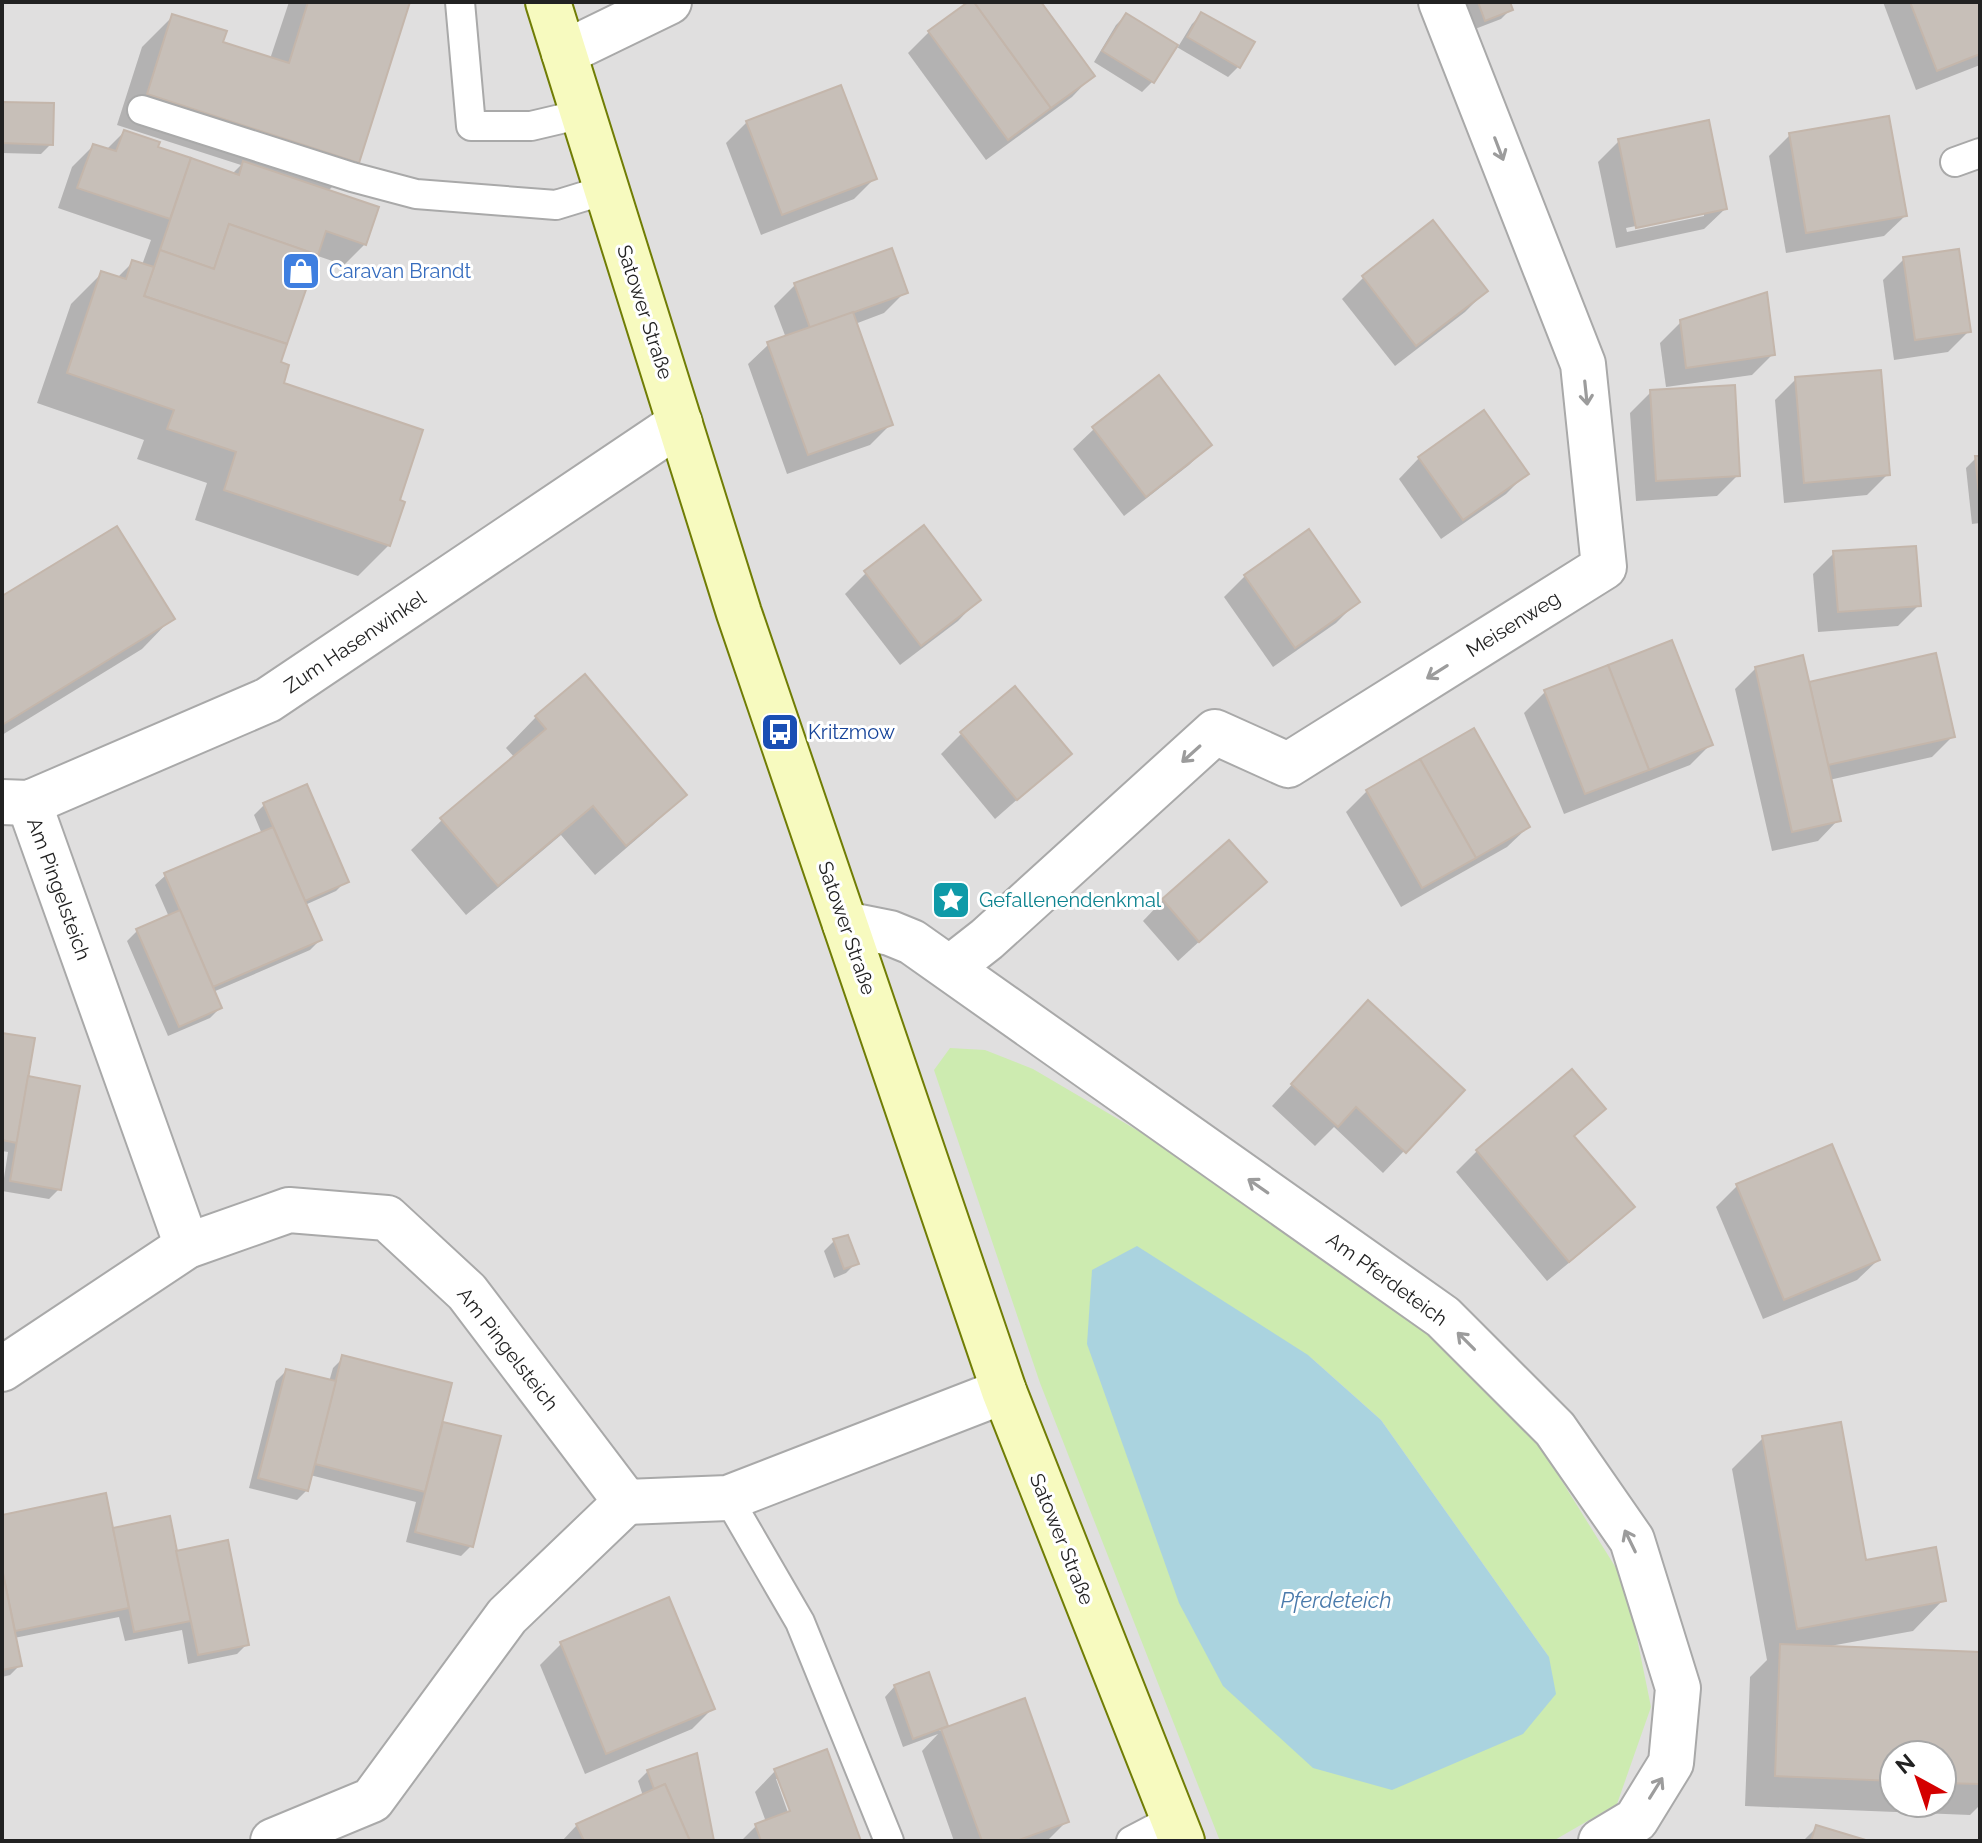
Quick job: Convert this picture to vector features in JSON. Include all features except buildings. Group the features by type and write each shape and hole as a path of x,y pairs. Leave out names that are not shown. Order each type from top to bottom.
{"main road":[{"name":"Satower Straße","path":"548,2 743,624 1004,1391 1178,1830"}],"street":[{"path":"564,53 669,2"},
{"name":"Meisenweg","path":"950,968 987,939 1215,732 1288,765 1604,567 1583,364 1441,2"},
{"name":"Zum Hasenwinkel","path":"15,802 268,700 680,423"},
{"name":"Am Pingelsteich","path":"15,802 187,1246"},
{"name":"Am Pferdeteich","path":"845,924 890,933 912,942 1443,1317 1555,1429 1632,1540 1678,1688 1671,1763 1636,1820 1601,1841"},
{"name":"Am Pingelsteich","path":"2,1369 187,1246 289,1210 387,1218 467,1292 626,1502"},
{"path":"273,1841 372,1800 507,1616 626,1502 728,1498 1004,1391"}],"lane":[{"path":"460,2 471,126 531,126 582,114"},
{"path":"142,110 352,177 416,194 556,205 605,190"},
{"path":"728,1498 800,1622 889,1841"},
{"path":"1131,1841 1178,1830"}],"shaded area":[{"path":"2,2 1980,2 1980,1841 2,1841"}],"green space":[{"path":"950,1048 985,1050 1033,1069 1181,1156 1421,1325 1540,1446 1626,1584 1651,1707 1617,1804 1553,1841 1220,1841 1040,1383 934,1070","holes":["1308,1355 1381,1420 1549,1657"]}],"water":[{"name":"Pferdeteich","path":"1137,1246 1308,1355 1381,1420 1549,1657 1556,1694 1523,1734 1392,1790 1313,1768 1223,1686 1179,1603 1087,1344 1092,1270"}],"place":[{"name":"Caravan Brandt","path":"301,271"},
{"name":"Kritzmow","path":"780,732"},
{"name":"Gefallenendenkmal","path":"951,900"}]}
